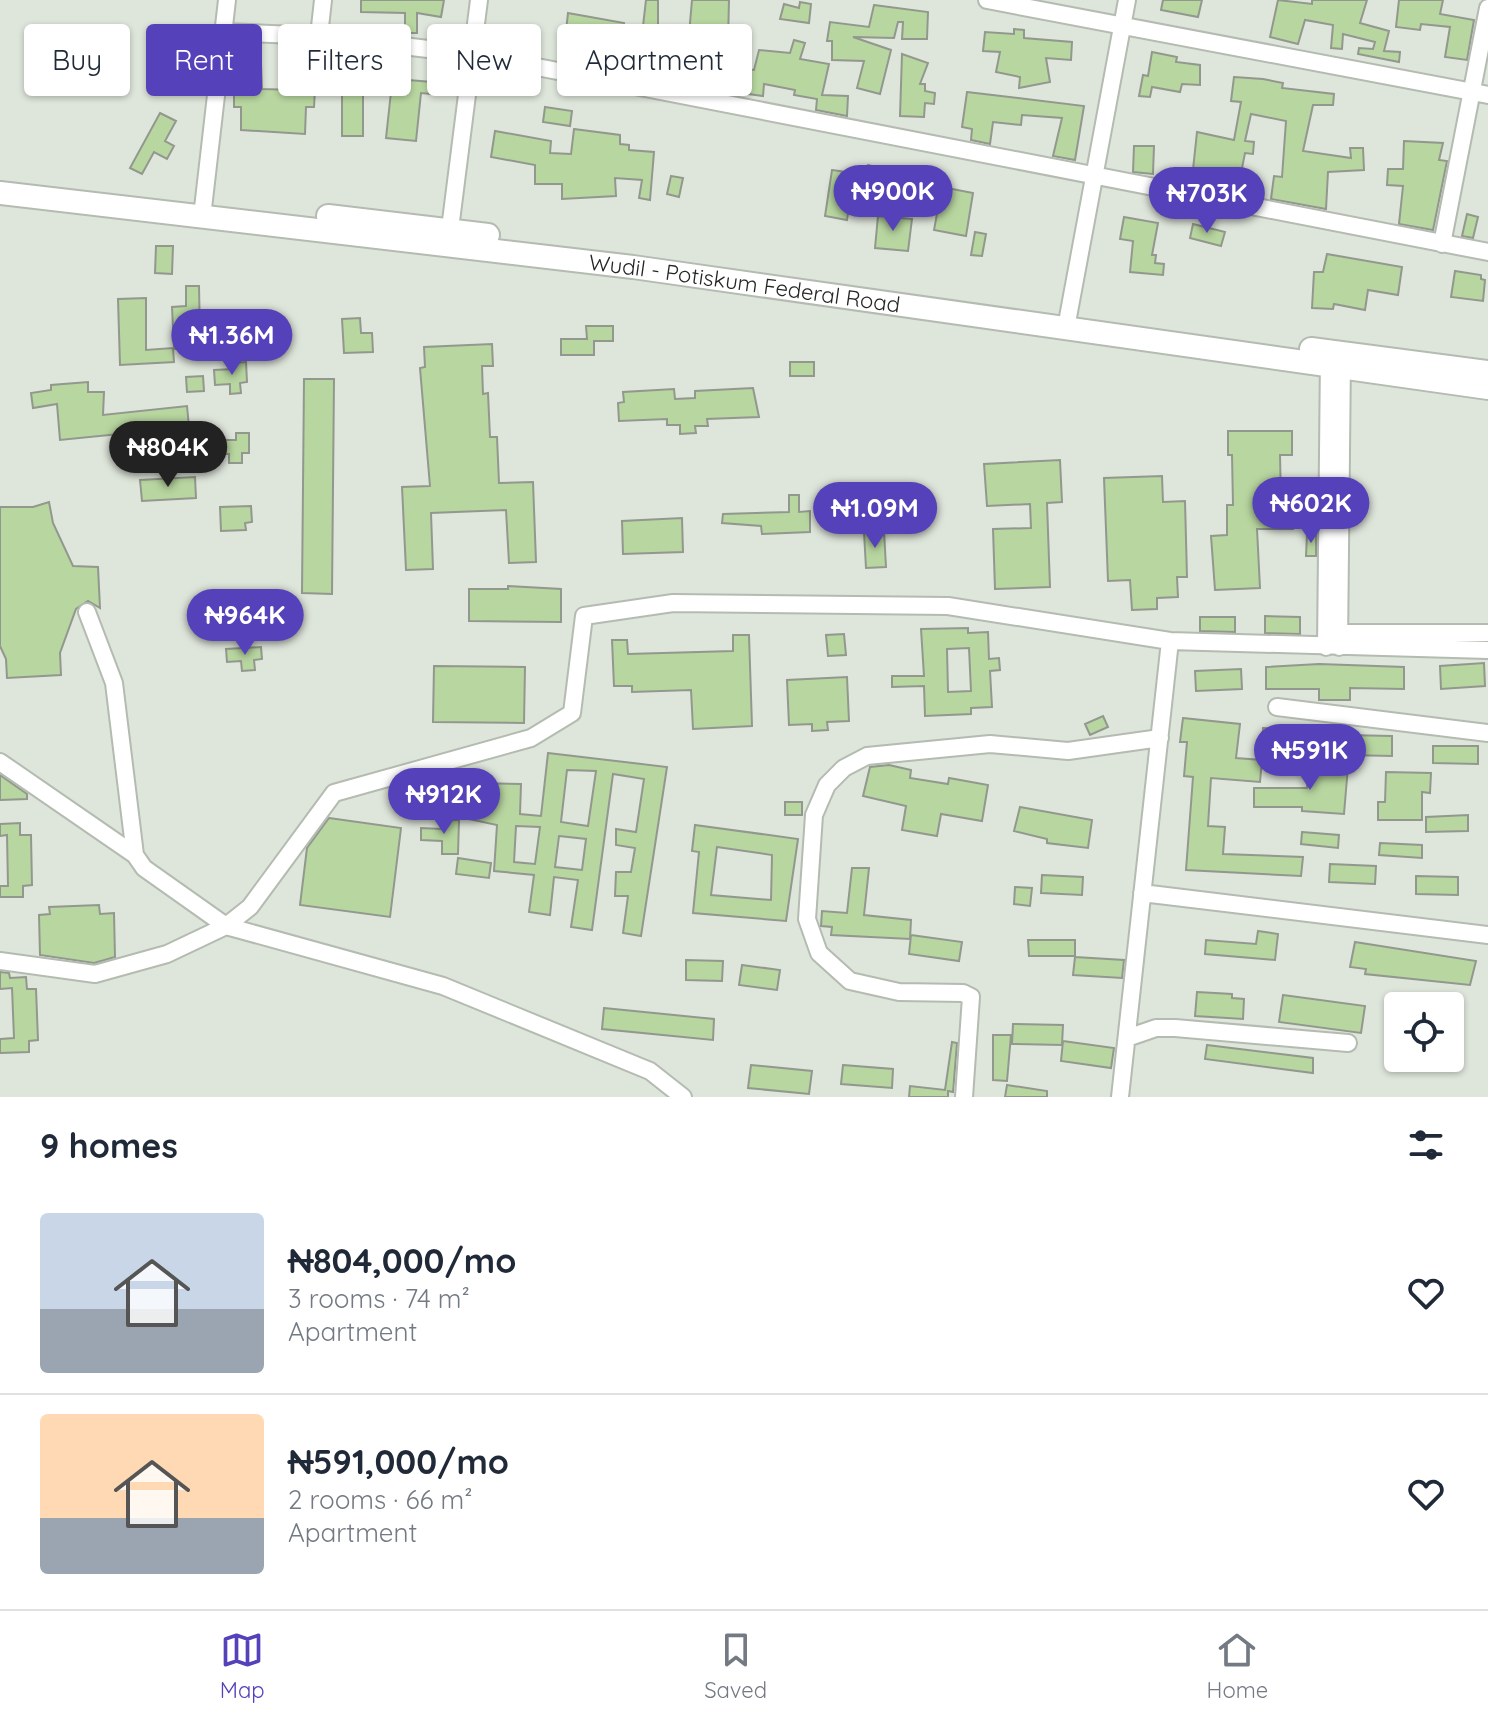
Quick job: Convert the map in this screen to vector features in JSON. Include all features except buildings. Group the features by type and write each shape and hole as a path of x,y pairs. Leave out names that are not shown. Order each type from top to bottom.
{"main road":[{"name":"Wudil - Potiskum Federal Road","path":"0,179 203,210"},
{"name":"Wudil - Potiskum Federal Road","path":"0,193 464,236 1335,360 1488,388"},
{"name":"Wudil - Potiskum Federal Road","path":"1335,360 1488,372"}],"street":[{"path":"224,24 227,0"},
{"path":"320,24 323,0"},
{"path":"475,24 479,0"},
{"path":"987,0 1123,23 1488,95"},
{"path":"1068,321 1092,177 1127,0"},
{"path":"1442,244 1488,8"},
{"path":"541,68 1488,252"},
{"path":"203,210 216,96"},
{"path":"464,236 469,96"},
{"path":"1333,640 1335,360"},
{"path":"0,961 95,974 167,954 226,926 250,907 334,793 531,738 572,713 584,616 673,603 948,606 1170,641 1333,640 1488,633"},
{"path":"87,612 114,683 135,855"},
{"path":"1333,640 1488,650"},
{"path":"1120,1097 1170,641"},
{"path":"1277,707 1488,733"},
{"path":"964,1097 971,997 963,993 899,992 850,981 819,953 807,919 814,815 827,785 844,768 867,756 990,744 1068,751 1160,738"},
{"path":"0,762 135,855 144,868 226,926 443,986 650,1071 683,1097"},
{"path":"1142,893 1488,931"},
{"path":"1127,1038 1156,1028 1175,1028 1348,1043"}]}
